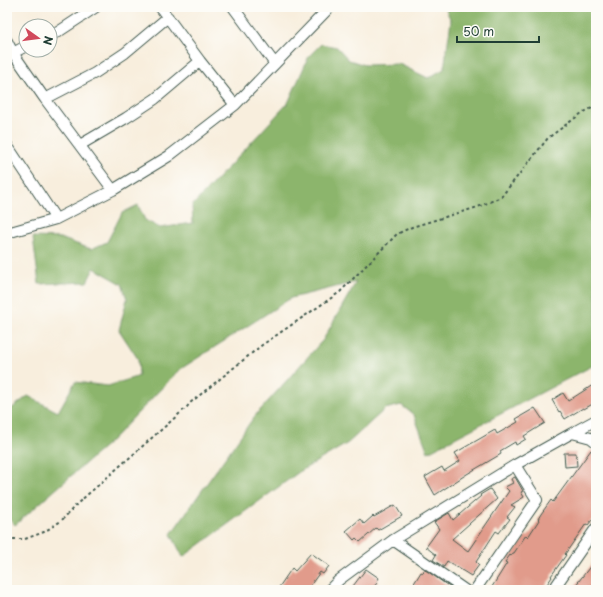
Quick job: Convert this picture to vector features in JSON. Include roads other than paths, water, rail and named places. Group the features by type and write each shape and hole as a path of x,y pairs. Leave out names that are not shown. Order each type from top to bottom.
{"street":[{"path":"58,32 96,7"},
{"path":"160,7 235,105"},
{"path":"7,233 56,219 113,190 169,156 235,105 330,7"},
{"path":"238,9 275,64"},
{"path":"45,99 95,73 125,53 168,17"},
{"path":"7,41 45,99 113,190"},
{"path":"13,52 18,50"},
{"path":"80,145 155,99 200,61"},
{"path":"9,151 56,219"},
{"path":"330,590 339,580 393,540 515,465 596,420"},
{"path":"572,433 590,438 596,442"},
{"path":"475,590 537,500 515,465"},
{"path":"553,590 596,528"},
{"path":"393,540 465,590"}]}
